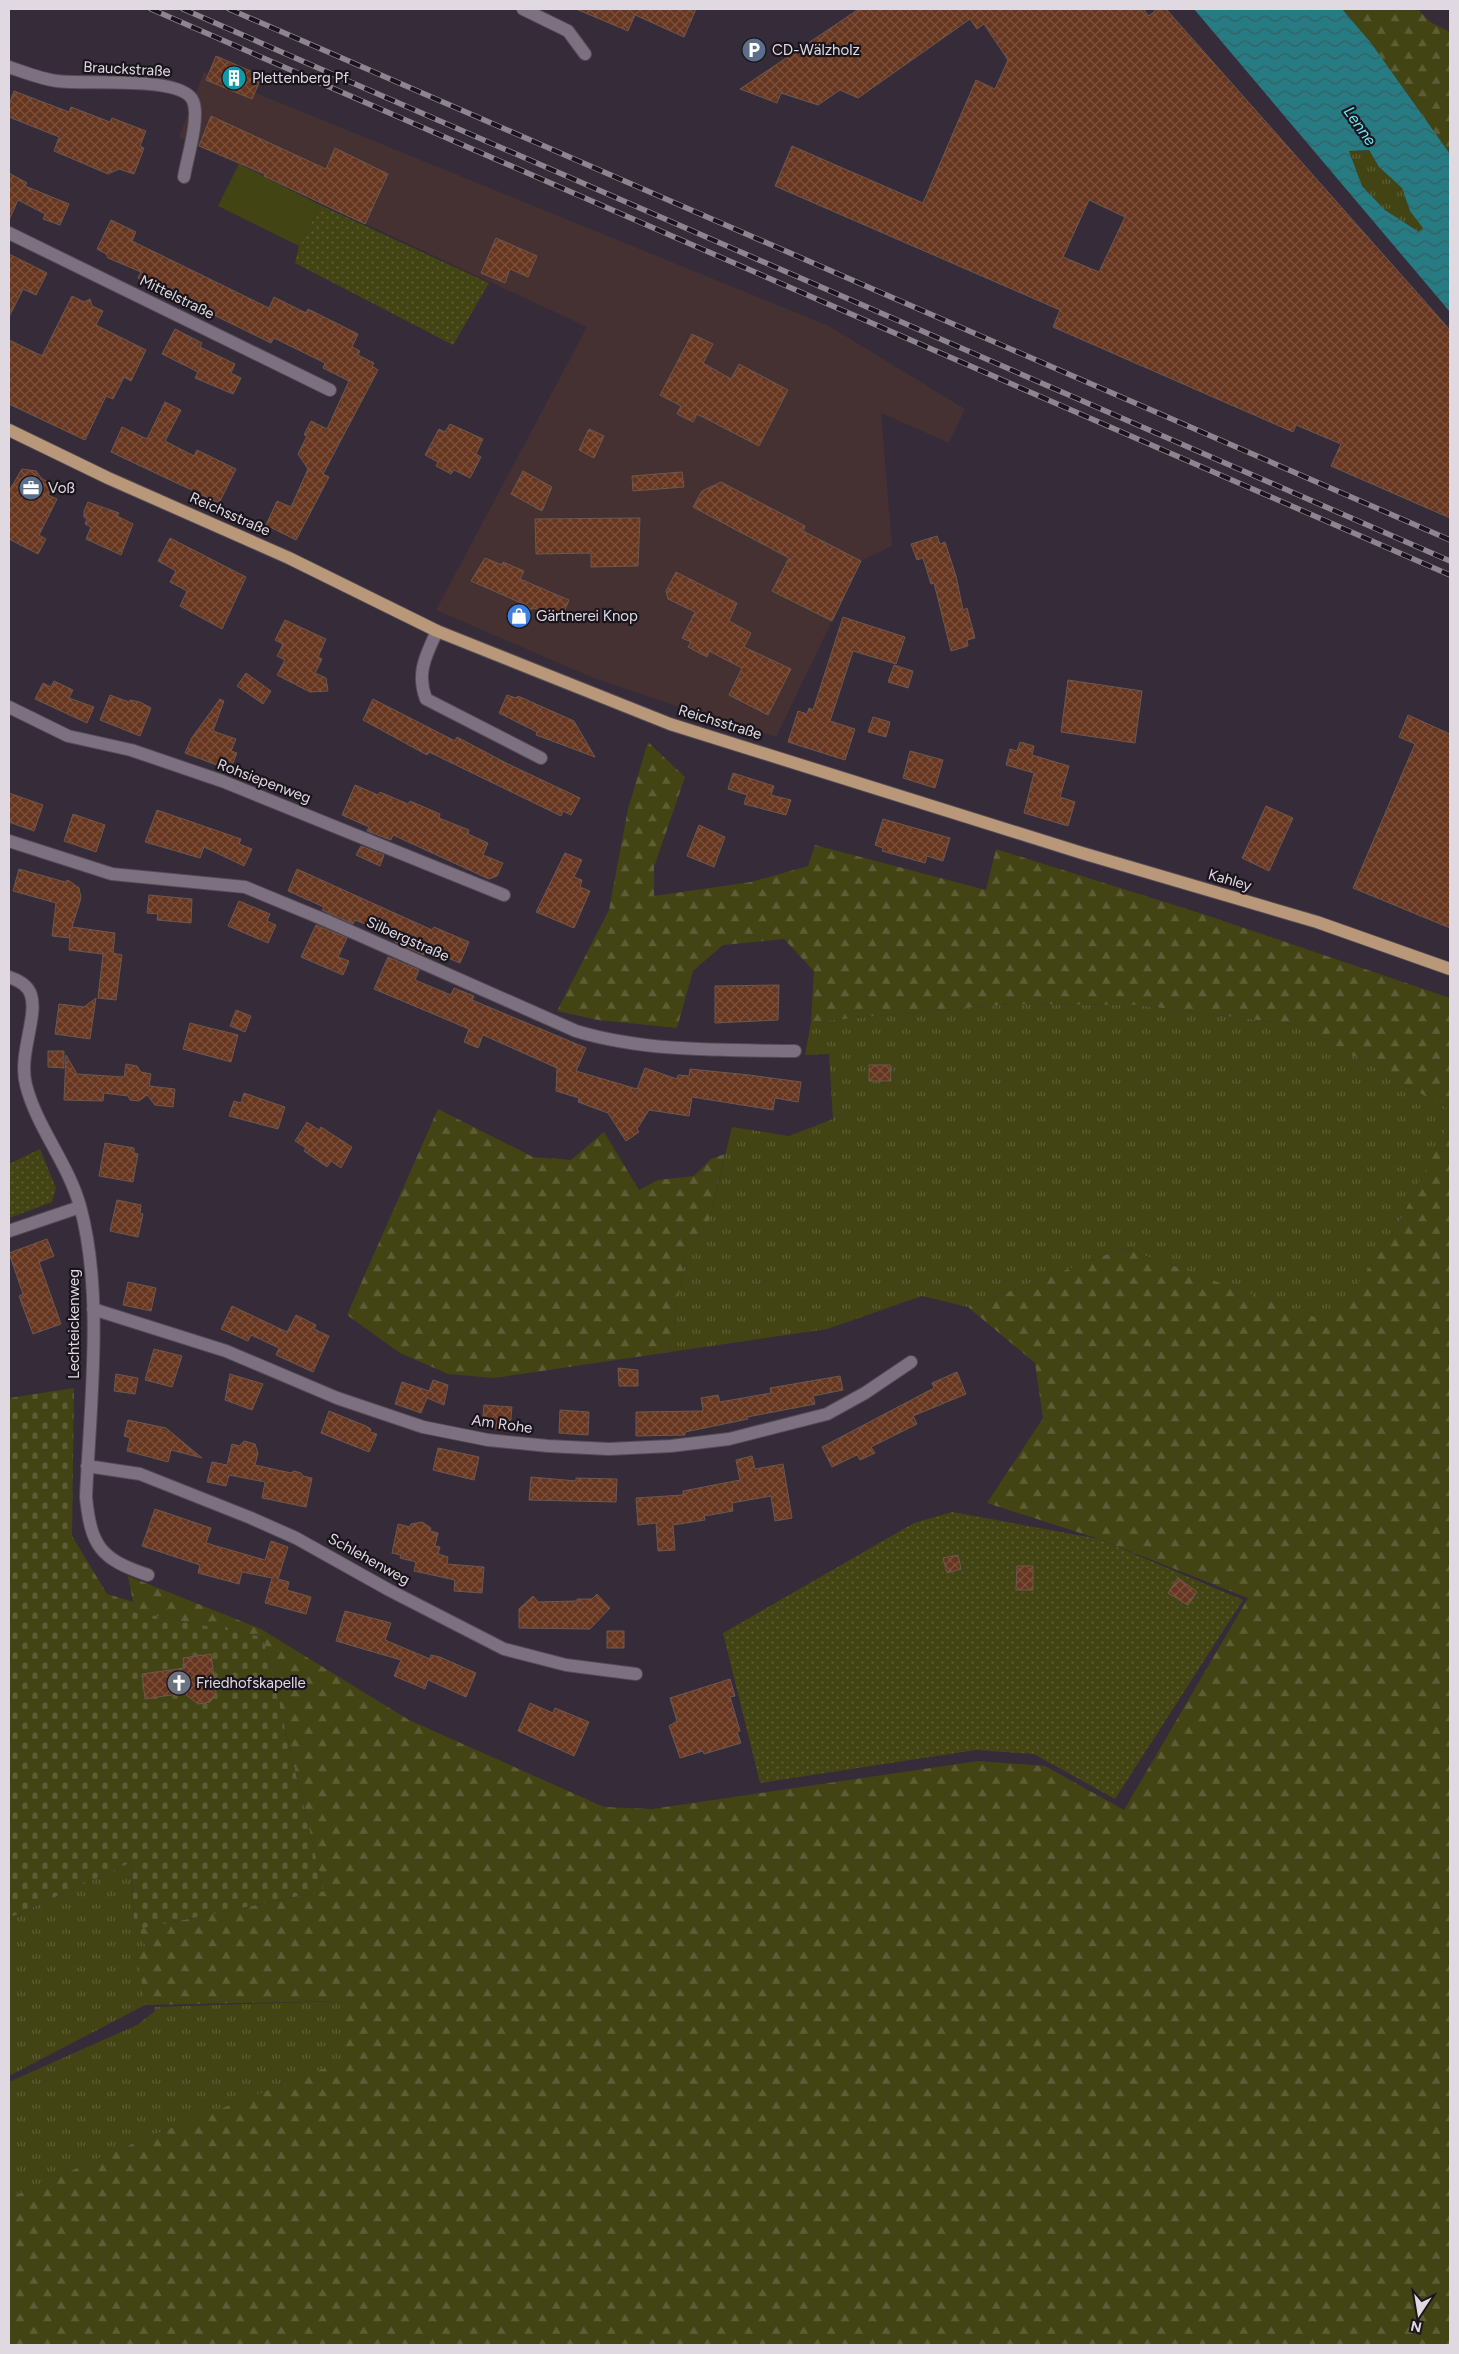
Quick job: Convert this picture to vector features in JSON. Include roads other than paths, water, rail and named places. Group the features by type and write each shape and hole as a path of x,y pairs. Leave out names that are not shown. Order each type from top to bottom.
{"main road":[{"name":"Reichsstraße","path":"9,430 108,478 289,558 437,631 670,724 1000,828"},
{"name":"Kahley","path":"1000,828 1317,922 1450,969"}],"street":[{"path":"523,9 540,12 568,31 585,54"},
{"name":"Brauckstraße","path":"9,67 55,81 150,84 184,91 193,101 195,115 184,177"},
{"name":"Mittelstraße","path":"9,233 330,390"},
{"path":"437,631 422,663 421,687 426,699 542,758"},
{"name":"Rohsiepenweg","path":"9,707 68,736 131,750 222,782 504,895"},
{"name":"Silbergstraße","path":"9,841 112,874 245,887 325,920 576,1031 602,1039 687,1047 795,1051"},
{"name":"Lechteickenweg","path":"9,977 23,983 31,994 33,1005 24,1053 26,1085 37,1114 74,1186 80,1207 91,1267 93,1309 86,1496 89,1522 97,1542 107,1556 120,1566 148,1575"},
{"path":"9,1231 80,1207"},
{"name":"Am Rohe","path":"93,1309 226,1351 337,1398 424,1428 488,1440 548,1446 609,1449 671,1446 738,1436 827,1414 865,1393 911,1362"},
{"name":"Schlehenweg","path":"87,1466 140,1474 252,1518 296,1538 389,1590 504,1649 566,1665 636,1674"}],"water":[{"name":"Lenne","path":"1194,9 1342,9 1371,43 1450,154 1450,312","holes":["1369,150 1379,167 1402,188 1410,211 1423,228 1419,232 1385,210 1362,186 1349,151"]}],"railway":[{"path":"151,9 1450,575"},
{"path":"183,9 1450,561"},
{"path":"229,9 1450,540"}],"place":[{"name":"CD-Wälzholz","path":"754,50"},
{"name":"Plettenberg Pf","path":"234,78"},
{"name":"Voß","path":"31,488"},
{"name":"Gärtnerei Knop","path":"519,616"},
{"name":"Friedhofskapelle","path":"179,1683"}]}
